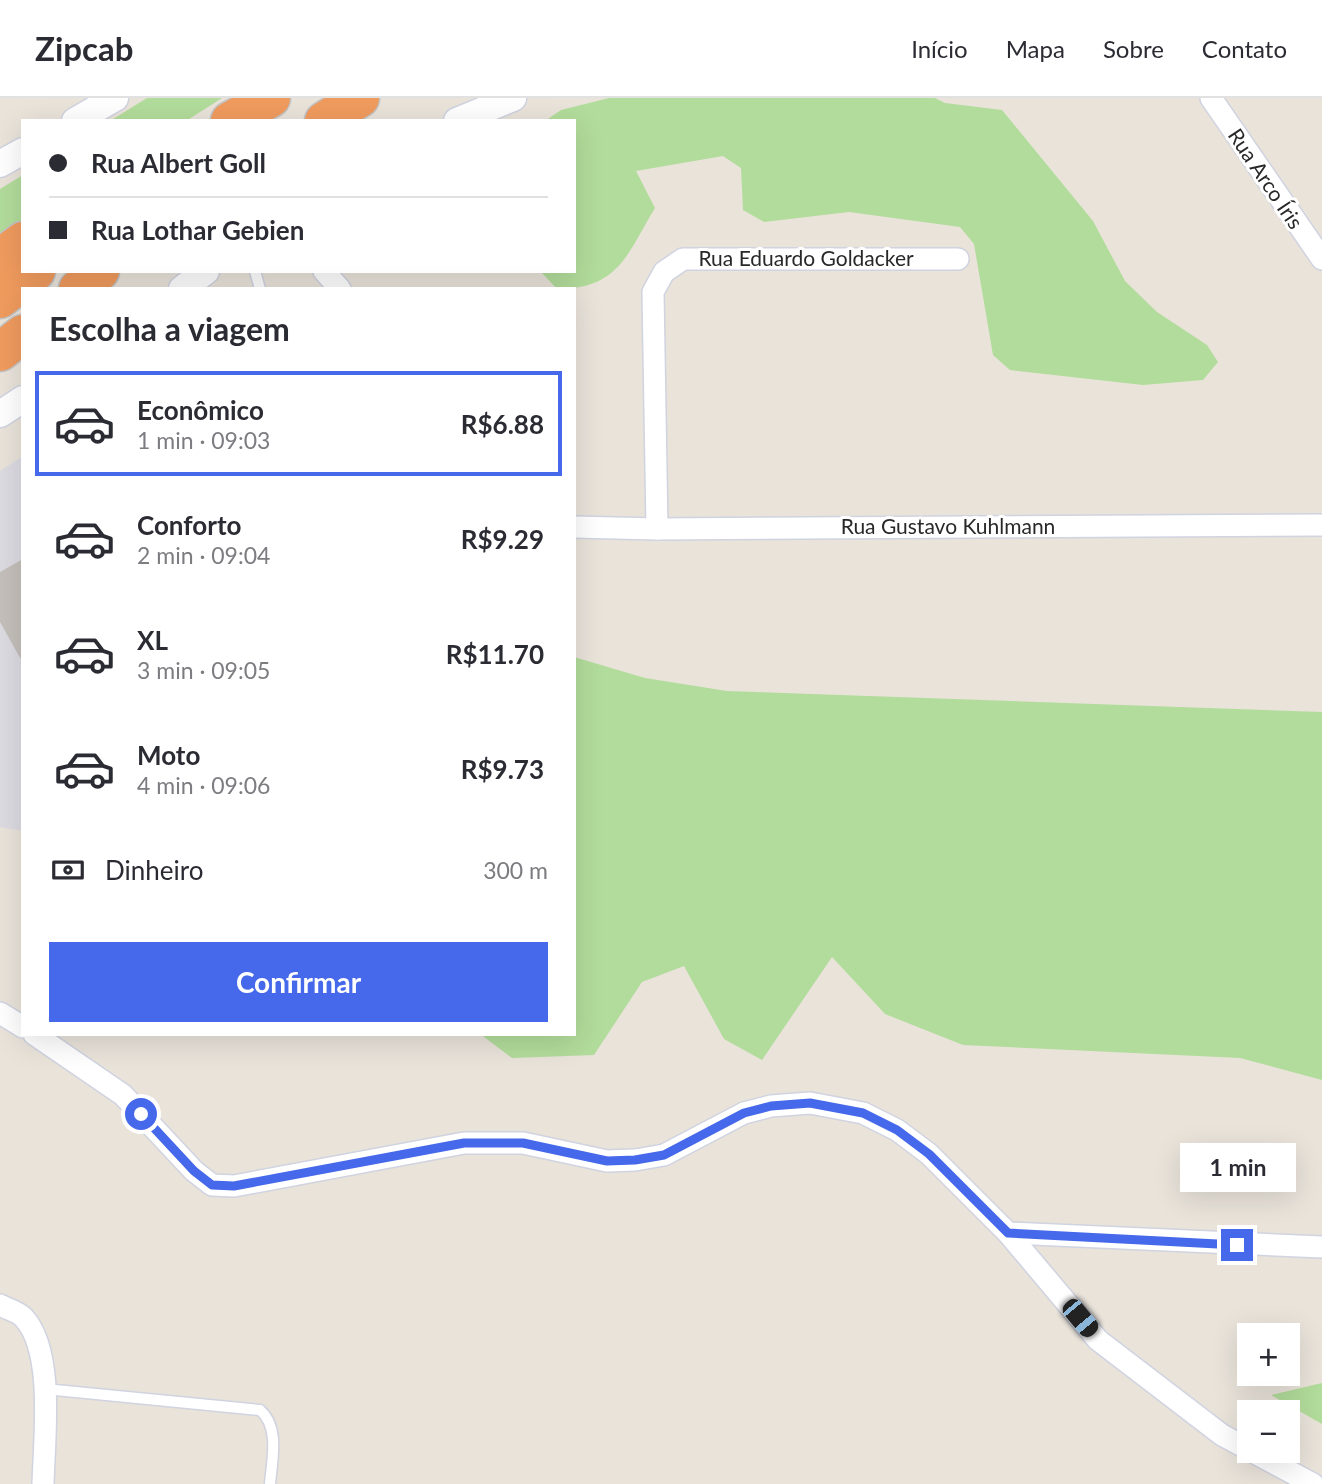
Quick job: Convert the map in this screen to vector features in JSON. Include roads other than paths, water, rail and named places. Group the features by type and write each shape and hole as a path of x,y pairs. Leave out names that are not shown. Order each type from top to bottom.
{"highway":[{"path":"234,119 274,98"},
{"path":"246,119 274,98"},
{"path":"327,119 360,98"},
{"path":"0,258 21,242"},
{"path":"0,299 33,273"},
{"path":"80,287 98,273"},
{"path":"0,352 21,336"}],"street":[{"path":"78,119 115,98"},
{"path":"462,119 513,98"},
{"name":"Rua Arco Íris","path":"1211,98 1322,259"},
{"path":"0,164 21,152"},
{"name":"Rua Eduardo Goldacker","path":"656,529 653,292 664,272 683,259 958,259"},
{"path":"185,287 203,273"},
{"path":"326,273 338,287"},
{"path":"0,414 21,400"},
{"name":"Rua Gustavo Kuhlmann","path":"576,527 656,529 1322,525"},
{"path":"0,1013 21,1026"},
{"path":"37,1036 123,1095 194,1171 212,1185 234,1186 464,1143 523,1143 607,1161 635,1160 664,1155 744,1113 771,1106 810,1103 863,1113 897,1130 929,1154 1008,1233 1098,1340 1222,1435 1237,1443"},
{"path":"1008,1233 1322,1247"},
{"path":"0,1305 23,1316 35,1337 46,1389 43,1484"},
{"path":"1274,1463 1313,1484"}],"lane":[{"path":"46,1389 260,1410 269,1418 273,1431 270,1484"}]}
